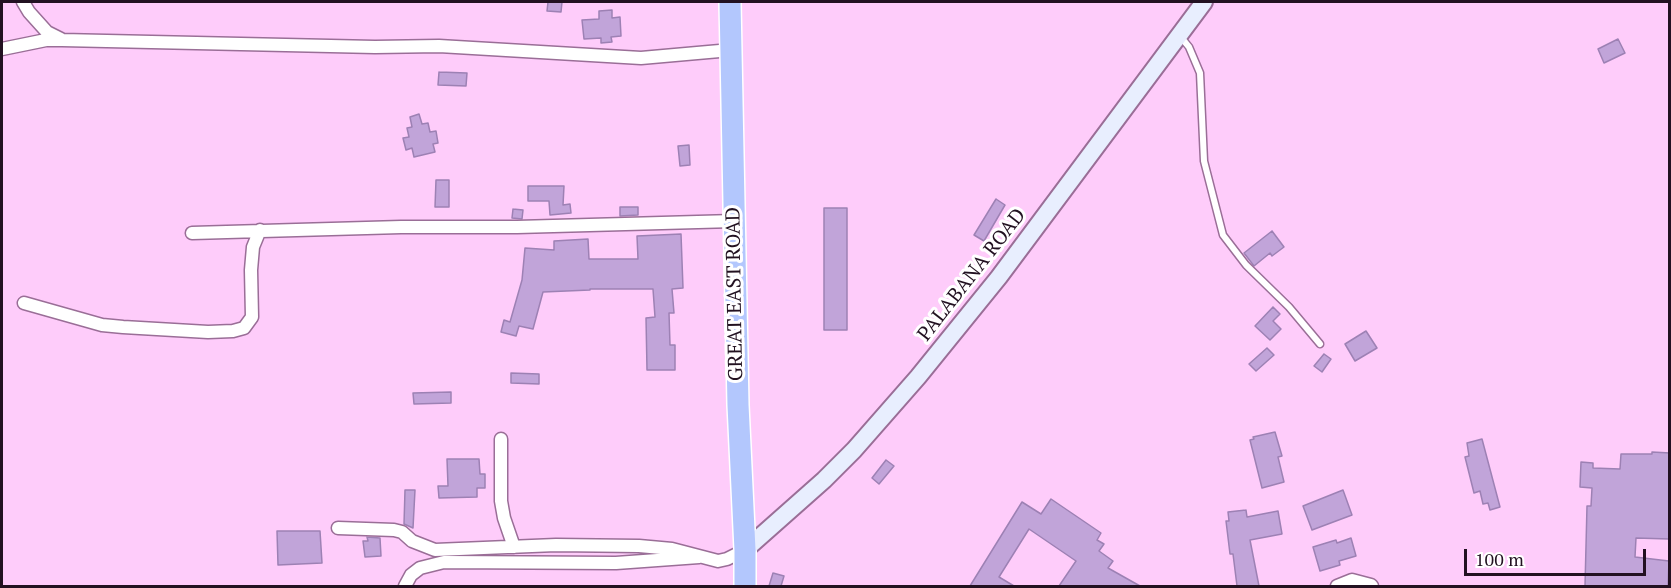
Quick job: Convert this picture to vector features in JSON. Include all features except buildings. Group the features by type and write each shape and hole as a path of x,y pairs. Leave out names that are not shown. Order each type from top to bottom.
{"highway":[{"name":"GREAT EAST ROAD","path":"730,2 738,405 745,586"}],"street":[{"path":"23,2 47,32 62,40"},
{"name":"PALABANA ROAD","path":"745,550 847,458 918,377 999,277 1204,2"},
{"path":"2,49 46,40 62,40 375,47 448,46 642,58 731,50"},
{"path":"192,233 734,221"},
{"path":"24,303 112,326 208,332 244,328 252,317 253,247 260,230"},
{"path":"501,439 501,501 514,547"},
{"path":"338,528 394,530 402,532 412,542 435,550 639,546 672,549 718,561 745,550"},
{"path":"405,586 411,575 420,568 444,562 616,563 700,557"},
{"path":"1337,586 1352,580 1372,586"}],"lane":[{"path":"1179,35 1192,53 1200,73 1204,161 1223,235 1246,265 1289,307 1320,344"}]}
